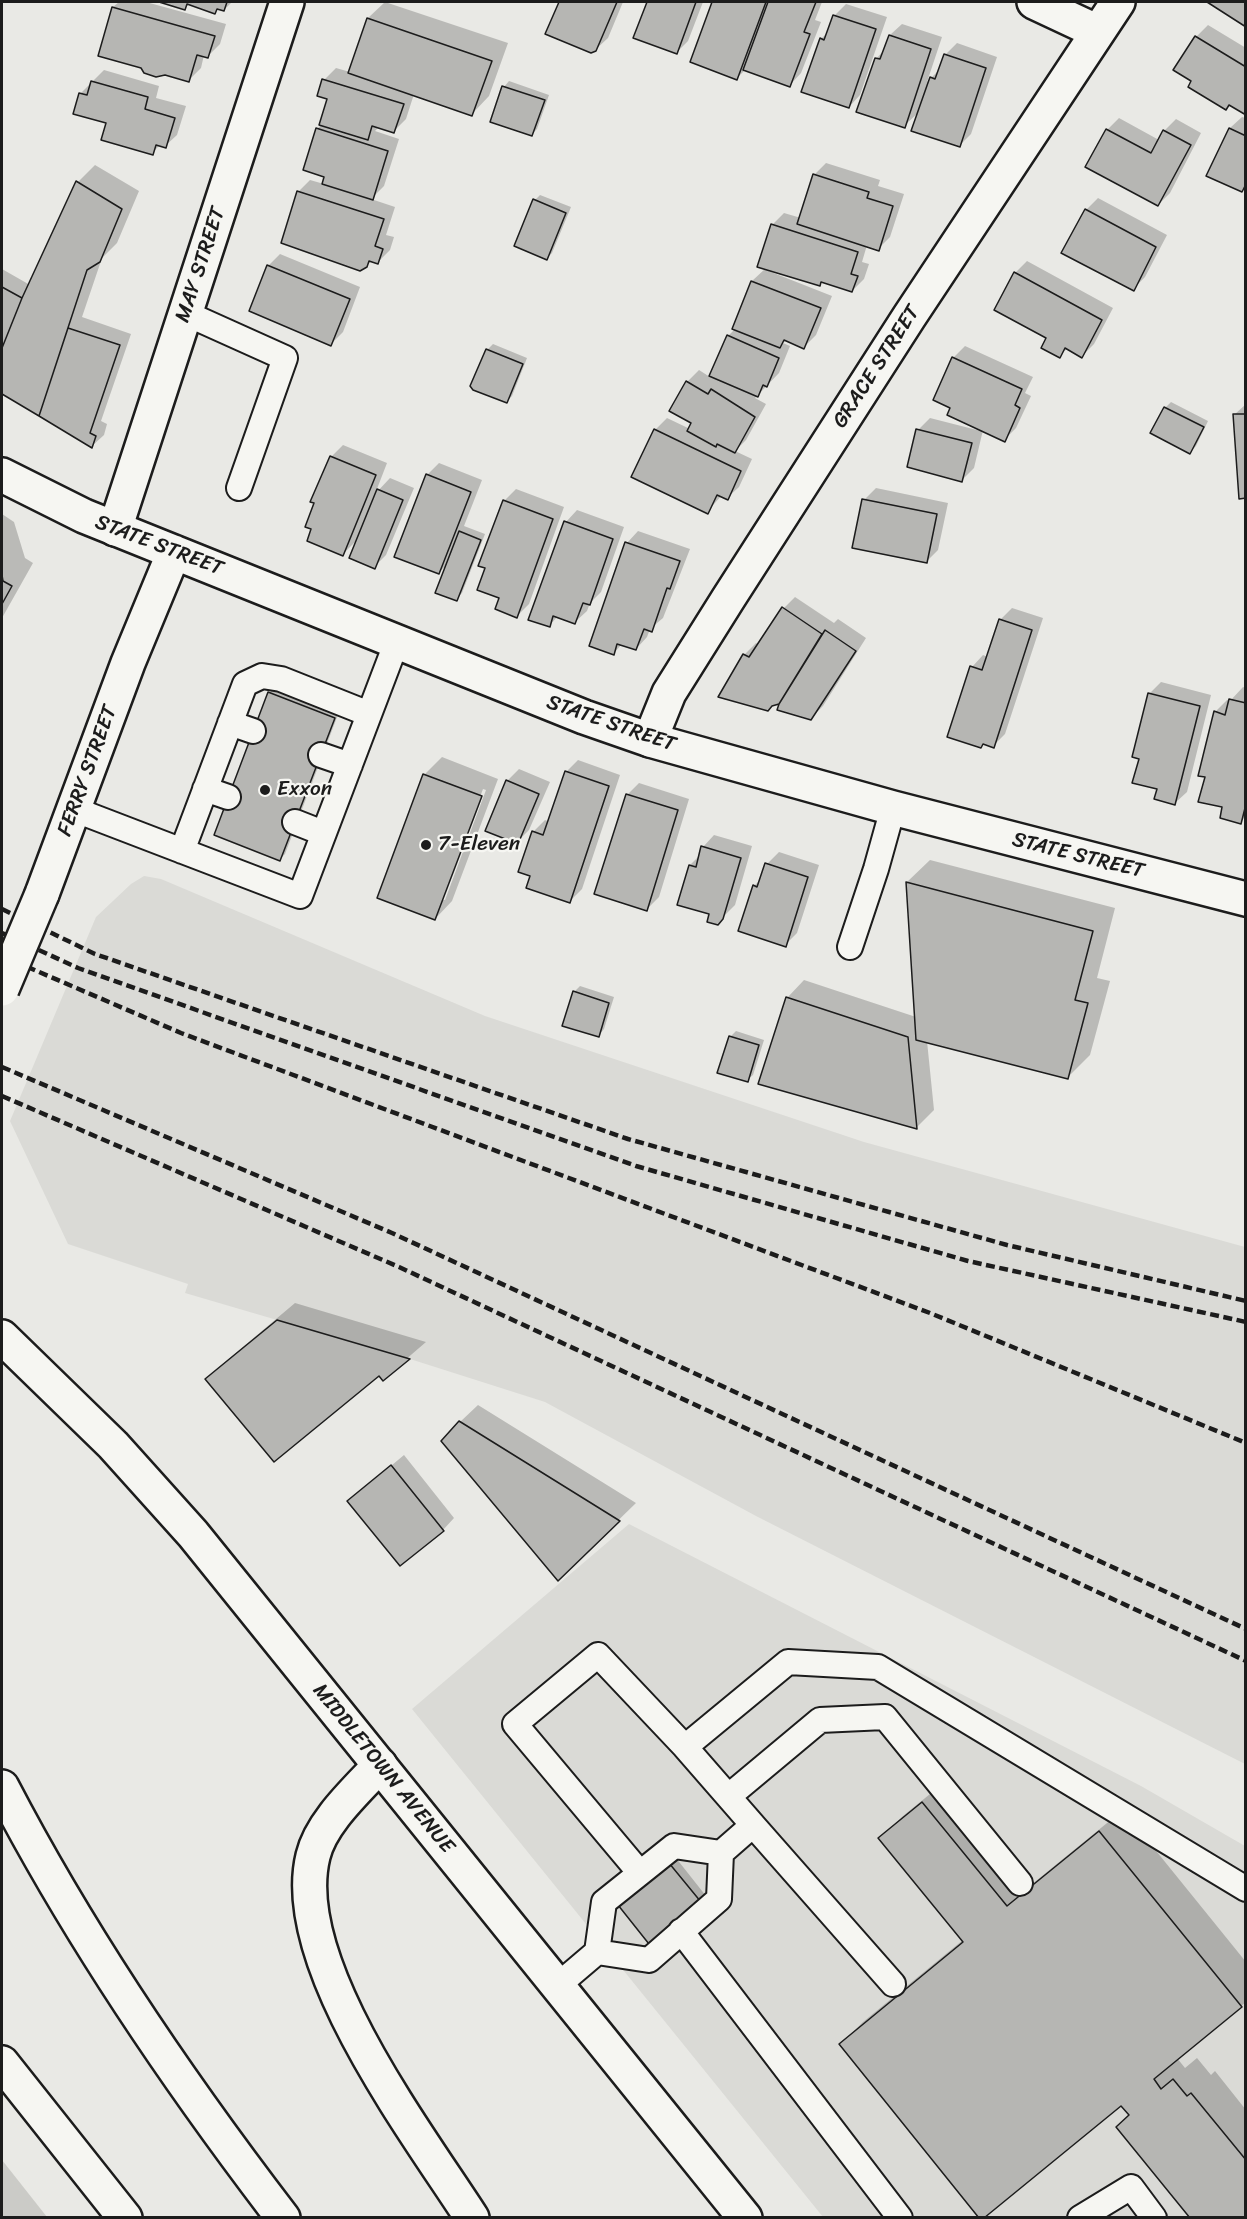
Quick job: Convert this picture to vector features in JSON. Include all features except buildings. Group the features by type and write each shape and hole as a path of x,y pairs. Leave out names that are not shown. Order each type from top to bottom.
{"main road":[{"name":"MAY STREET","path":"115,529 287,2"},
{"path":"1034,2 1098,32"},
{"name":"GRACE STREET","path":"650,740 669,693 728,599 909,317 1118,2"},
{"name":"STATE STREET","path":"2,475 38,495 115,529 584,717 650,740 893,808 1245,899"},
{"name":"FERRY STREET","path":"2,989 42,894 128,663 174,552"},
{"name":"MIDDLETOWN AVENUE","path":"2,1337 73,1404 152,1487 236,1586 745,2217"},
{"path":"380,1765 337,1814 317,1844 313,1856 310,1887 318,1944 330,1980 358,2036 472,2217"},
{"path":"2,1787 51,1877 109,1973 207,2118 283,2217"},
{"path":"2,2063 125,2217"}],"lane":[{"path":"186,313 285,358 239,488"},
{"path":"73,809 300,896 397,641"},
{"path":"182,851 245,684 262,676 281,679 369,714"},
{"path":"230,723 253,731"},
{"path":"321,755 350,765"},
{"path":"206,789 228,797"},
{"path":"850,947 893,808"},
{"path":"295,822 323,833"},
{"path":"640,1874 515,1724 598,1655 729,1796 893,1984"},
{"path":"685,1747 788,1662 878,1667 1245,1889"},
{"path":"729,1796 820,1720 885,1717 1020,1883"},
{"path":"597,1952 649,1960 719,1899 721,1853 753,1825"},
{"path":"557,1986 597,1952 604,1902 674,1846 721,1853"},
{"path":"681,1931 900,2217"},
{"path":"1080,2217 1131,2187 1154,2217"}],"shaded area":[{"path":"144,876 161,879 485,1016 864,1142 1245,1247 1245,1764 756,1516 545,1402 410,1359 185,1293 188,1284 68,1244 10,1121 96,917 131,884"},
{"path":"629,1524 1141,1786 1245,1846 1245,2217 823,2217 412,1709"},
{"path":"2,2160 47,2217 2,2217"}],"railway":[{"path":"2,909 95,954 628,1139 1007,1245 1246,1301"},
{"path":"2,933 78,968 636,1166 968,1261 1246,1322"},
{"path":"2,956 181,1033 930,1313 1246,1443"},
{"path":"2,1067 392,1233 1246,1629"},
{"path":"2,1096 399,1267 1246,1661"}],"place":[{"name":"Exxon","path":"265,790"},
{"name":"7-Eleven","path":"426,845"}]}
